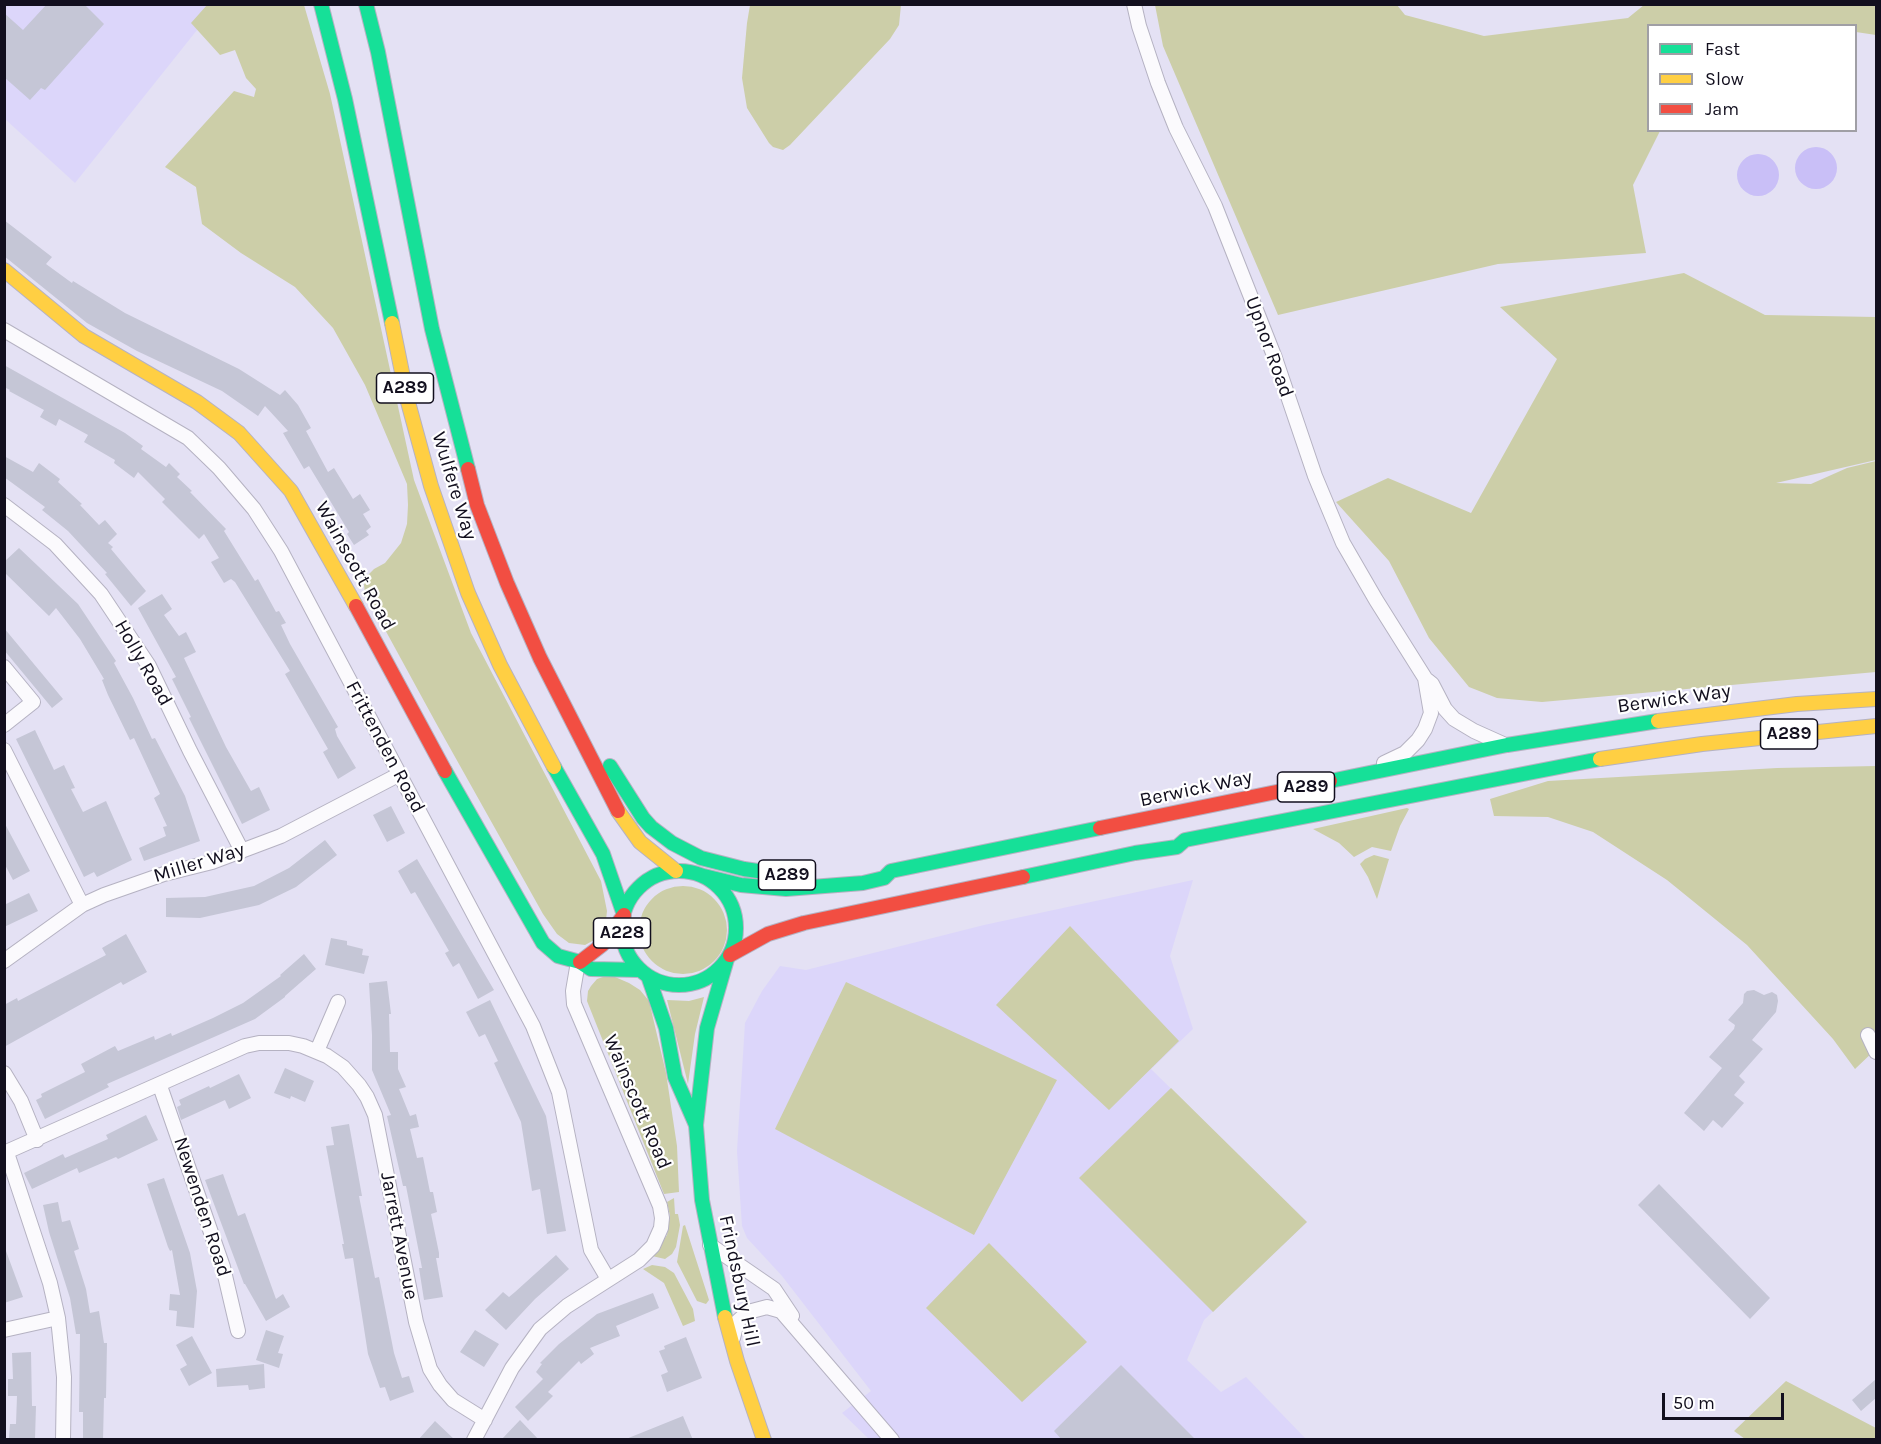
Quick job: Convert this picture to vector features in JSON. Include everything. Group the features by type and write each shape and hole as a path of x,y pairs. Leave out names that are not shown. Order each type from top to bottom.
{"main road":[{"name":"Wulfere Way","path":"321,4 345,99 408,402 431,486 468,593 495,654 535,734 603,854 624,915"},
{"name":"Wulfere Way","path":"366,4 432,328 477,505 507,583 540,657 624,822 640,842 676,871"},
{"name":"Wainscott Road","path":"4,270 84,336 197,402 238,433 291,490 536,933 550,951 591,969 609,968 644,973"},
{"name":"A289","path":"540,657 589,728 634,806 651,827 672,843 701,858 744,869 781,874 825,876 884,869 891,872"},
{"name":"Berwick Way","path":"704,876 741,885 786,889 863,883 884,878 891,872 1507,745 1722,712 1876,699"},
{"name":"A289","path":"728,957 768,934 804,923 1177,846 1185,840 1602,759 1737,740 1876,726"},
{"name":"A289","path":"1737,740 1865,741"},
{"name":"A228","path":"676,871 693,872 704,876 720,888 728,898 734,910 736,930 728,957 713,974 694,984 668,984 644,973 630,957 622,931 624,915 632,896 645,882 656,875 676,871"},
{"path":"579,962 602,945 624,915"},
{"name":"Frindsbury Hill","path":"728,957 707,1028 696,1125 702,1200 721,1304 749,1401 764,1440"},
{"name":"Frindsbury Hill","path":"644,973 666,1028 675,1077 696,1125"}],"street":[{"name":"Upnor Road","path":"1134,4 1158,82 1176,128 1219,217 1275,358 1323,495 1343,543 1425,678 1432,684 1445,709 1454,719 1474,731 1507,745"},
{"name":"Frittenden Road","path":"4,330 188,438 219,468 254,509 281,551 532,1026 559,1092 591,1250 608,1279"},
{"name":"Holly Road","path":"4,505 55,544 101,594 150,666 189,751 242,851"},
{"path":"4,667 33,702 4,724"},
{"path":"1352,777 1405,753 1418,740 1431,713 1425,678"},
{"path":"4,750 82,905"},
{"name":"Miller Way","path":"4,961 82,905 164,874 212,862 280,836 400,774"},
{"name":"Wainscott Road","path":"579,962 573,991 575,1006 661,1211 662,1223 659,1235 646,1254 608,1279"},
{"path":"317,1051 339,1002"},
{"path":"1868,1035 1876,1052"},
{"name":"Jarrett Avenue","path":"6,1153 160,1086 231,1052 252,1045 274,1042 289,1043 317,1051 339,1064 353,1077 373,1110 416,1322 424,1355 431,1372 441,1387 456,1402 485,1420"},
{"path":"4,1072 21,1101 37,1140"},
{"name":"Newenden Road","path":"160,1086 223,1267 238,1331"},
{"path":"6,1153 45,1264 58,1318 64,1377 63,1440"},
{"path":"709,1245 774,1289 804,1335"},
{"path":"474,1440 508,1374 537,1332 560,1311 608,1279"},
{"path":"731,1343 737,1322 748,1312 767,1307 781,1311 892,1440"},
{"path":"4,1330 58,1318"}],"shaded area":[{"path":"5,5 217,5 75,183 5,119"},
{"path":"1816,147 1831,153 1837,168 1831,183 1816,189 1801,183 1795,168 1801,153"},
{"path":"1758,154 1773,160 1779,175 1773,190 1758,196 1743,190 1737,175 1743,160"},
{"path":"1193,880 1170,956 1193,1029 1151,1069 1307,1222 1204,1320 1187,1360 1221,1392 1246,1377 1306,1439 869,1439 842,1413 871,1391 782,1276 747,1238 742,1226 737,1151 745,1023 762,991 780,966 806,970 984,925"}],"green space":[{"path":"901,4 899,25 890,39 783,150 769,143 747,108 742,78 750,5"},
{"path":"1876,4 1876,35 1857,32 1857,24 1647,24 1647,132 1660,132 1633,185 1646,253 1498,264 1278,315 1163,46 1155,5 1397,5 1405,15 1484,36 1628,18 1644,5"},
{"path":"207,5 304,5 330,94 414,480 471,633 601,881 607,911 605,929 596,939 585,945 569,943 557,934 543,914 365,593 364,585 367,576 385,563 401,543 407,524 408,505 407,484 365,385 333,328 295,287 241,253 202,224 196,187 165,167 234,91 254,97 256,89 246,78 235,50 220,55 191,23"},
{"path":"1684,273 1765,315 1876,317 1876,460 1776,483 1811,484 1847,468 1876,461 1876,672 1542,702 1497,698 1469,687 1429,638 1389,561 1336,502 1388,478 1471,513 1557,359 1500,307"},
{"path":"1876,766 1876,1052 1875,1050 1855,1069 1833,1039 1747,945 1667,880 1593,832 1548,817 1494,816 1490,799 1548,781 1777,768"},
{"path":"1409,809 1391,851 1372,847 1354,857 1339,843 1313,829"},
{"path":"1374,855 1389,859 1377,899 1360,864"},
{"path":"683,886 700,889 714,899 724,913 727,930 724,947 714,961 700,971 683,974 666,971 652,961 642,947 639,930 642,913 652,899 666,889"},
{"path":"1070,926 1179,1041 1109,1110 996,1005"},
{"path":"606,976 629,983 640,990 649,1001 666,1073 677,1146 679,1192 664,1194 587,1001 591,986 597,979"},
{"path":"846,982 1057,1080 974,1235 775,1129"},
{"path":"704,997 695,1034 688,1084 667,1000 689,1001"},
{"path":"1171,1088 1307,1222 1213,1312 1079,1178"},
{"path":"674,1198 675,1214 678,1214 680,1225 676,1247 665,1259 652,1256 667,1235 670,1216 667,1202"},
{"path":"685,1225 709,1300 706,1304 697,1301 677,1262"},
{"path":"989,1243 1087,1342 1022,1402 926,1308"},
{"path":"652,1265 665,1267 674,1273 693,1309 695,1321 683,1326 664,1283 643,1269"},
{"path":"1786,1381 1876,1428 1876,1439 1745,1439 1734,1431"}],"building":[{"path":"47,4 84,4 104,24 45,90 41,88 30,100 4,77 4,13 23,30"},
{"path":"4,220 52,257 46,264 72,283 73,281 125,313 239,369 280,395 285,390 298,405 311,428 306,431 328,472 334,468 353,499 360,494 370,510 363,514 371,527 366,531 369,535 354,545 347,534 349,532 309,466 304,469 283,433 288,431 265,406 258,416 222,391 137,351 87,323 4,256"},
{"path":"4,365 125,433 143,446 141,449 166,467 169,463 180,474 177,477 226,529 224,531 255,581 258,579 276,612 279,611 286,623 281,625 290,644 338,727 335,729 337,736 356,768 338,779 323,752 328,749 285,674 290,671 235,582 231,579 224,583 211,562 219,558 204,534 199,539 162,502 165,499 138,472 134,478 114,463 115,460 84,442 88,435 59,419 56,426 40,417 44,410 4,387"},
{"path":"4,456 33,472 39,463 60,479 58,482 82,504 80,505 99,525 105,520 117,534 108,543 113,547 111,549 146,591 131,606 105,574 107,573 68,531 42,510 45,507 4,477"},
{"path":"19,548 78,604 116,661 114,663 152,739 155,738 185,796 200,841 144,861 139,848 166,836 163,827 167,826 154,798 160,794 134,738 130,740 108,695 102,680 104,679 80,639 56,608 49,616 4,572 4,562"},
{"path":"162,594 172,609 164,615 179,636 186,632 196,652 184,658 226,747 251,791 259,787 270,810 242,824 189,718 191,717 172,679 176,677 138,608"},
{"path":"4,628 63,699 52,708 4,650"},
{"path":"35,730 54,770 64,765 75,788 71,789 83,812 106,801 132,860 97,877 94,872 84,877 16,739"},
{"path":"391,806 405,833 387,842 373,815"},
{"path":"4,822 30,871 13,880 4,863"},
{"path":"325,840 337,855 296,887 259,905 200,918 166,917 166,898 205,897 254,886 289,868"},
{"path":"417,859 494,990 478,999 459,963 453,967 445,953 449,951 415,892 411,894 398,871"},
{"path":"29,893 38,911 4,927 4,905"},
{"path":"126,934 147,972 123,985 121,982 4,1047 4,1005 17,998 18,1001 106,955 102,948"},
{"path":"331,938 347,941 347,945 363,949 362,955 369,956 364,974 325,965"},
{"path":"304,954 316,969 285,997 255,1019 107,1084 109,1087 45,1119 36,1100 42,1097 41,1094 85,1072 81,1064 115,1046 118,1051 154,1036 155,1040 171,1033 172,1036 213,1018 243,1003 281,976"},
{"path":"387,981 391,1014 389,1014 390,1052 398,1052 398,1069 406,1087 399,1089 410,1116 416,1114 419,1127 410,1129 417,1158 423,1157 430,1192 433,1192 437,1212 431,1214 439,1253 439,1258 436,1258 443,1297 424,1300 419,1268 422,1268 406,1186 403,1186 387,1116 391,1115 372,1070 369,983"},
{"path":"1754,990 1764,995 1772,992 1777,995 1778,1001 1776,1012 1752,1040 1763,1049 1739,1076 1745,1082 1734,1095 1744,1103 1722,1128 1713,1120 1704,1131 1684,1113 1722,1068 1709,1057 1734,1029 1735,1025 1728,1020 1743,1003 1744,994"},
{"path":"490,1000 546,1116 566,1231 547,1234 540,1189 532,1191 521,1122 494,1063 498,1061 485,1034 479,1037 466,1012"},
{"path":"285,1068 314,1081 305,1102 291,1096 290,1099 274,1093"},
{"path":"239,1074 251,1098 229,1109 225,1100 181,1120 177,1107 181,1105 179,1100"},
{"path":"146,1115 158,1140 118,1159 116,1157 79,1173 77,1168 32,1189 24,1173 63,1154 65,1158 108,1139 106,1135"},
{"path":"349,1124 362,1196 359,1196 375,1278 379,1277 394,1353 402,1378 409,1376 414,1392 390,1401 385,1387 380,1388 368,1354 353,1258 345,1259 326,1146 334,1145 331,1127"},
{"path":"223,1174 238,1216 245,1213 276,1299 283,1294 290,1307 266,1321 244,1284 205,1180"},
{"path":"164,1178 190,1253 197,1291 194,1328 176,1326 177,1311 169,1310 170,1294 180,1295 172,1250 170,1251 168,1247 147,1184"},
{"path":"1659,1184 1770,1298 1750,1319 1638,1205"},
{"path":"58,1202 62,1222 70,1220 79,1249 74,1251 86,1289 90,1313 99,1311 104,1343 107,1343 103,1440 83,1440 83,1412 79,1412 80,1334 76,1334 70,1298 43,1205"},
{"path":"6,1251 23,1297 4,1303 4,1252"},
{"path":"556,1255 569,1269 535,1299 506,1330 485,1310 503,1292 509,1297"},
{"path":"653,1293 659,1308 616,1326 620,1336 590,1348 594,1354 581,1364 579,1361 548,1392 553,1396 528,1421 515,1407 543,1379 536,1372 542,1364 540,1363 559,1344 597,1314"},
{"path":"266,1330 284,1336 278,1353 283,1354 279,1368 256,1360"},
{"path":"475,1330 499,1344 484,1367 460,1352"},
{"path":"192,1336 212,1373 189,1386 180,1369 187,1365 176,1345"},
{"path":"686,1337 702,1378 667,1392 661,1375 668,1372 659,1351 665,1349 664,1346"},
{"path":"31,1352 32,1406 36,1406 35,1439 9,1438 10,1424 16,1424 17,1396 8,1396 8,1379 13,1379 12,1353"},
{"path":"264,1364 265,1388 249,1390 248,1385 217,1387 216,1369"},
{"path":"1121,1365 1196,1440 1062,1440 1054,1431"},
{"path":"1876,1379 1876,1398 1861,1411 1852,1400"},
{"path":"683,1416 693,1440 626,1440 626,1439"},
{"path":"520,1420 539,1440 501,1440"},
{"path":"435,1421 455,1440 418,1440"}],"traffic: fast":[{"path":"321,4 345,99 392,323"},
{"path":"366,4 378,52 432,329 468,469"},
{"path":"1330,781 1507,745 1658,721"},
{"path":"1023,877 1135,853 1177,847 1185,840 1600,759"},
{"path":"610,766 643,818 672,843 701,858 765,872"},
{"path":"554,767 603,854 624,915"},
{"path":"445,771 543,943 558,956 580,962 591,969 640,970"},
{"path":"704,876 741,885 786,889 863,883 884,878 891,871 1100,828"},
{"path":"679,871 701,875 711,880 727,896 732,906 736,928 732,950 727,960 711,976 701,981 679,985 657,981 647,976 631,960 626,950 622,928 626,906 631,896 647,880 657,875 679,871"},
{"path":"725,1317 702,1200 696,1125 707,1028 727,959"},
{"path":"648,976 666,1028 675,1077 696,1125"}],"traffic: slow":[{"path":"4,270 84,336 197,402 239,433 291,491 356,606"},
{"path":"392,323 408,402 431,486 468,593 500,665 554,767"},
{"path":"1658,721 1797,704 1876,699"},
{"path":"1600,759 1702,744 1876,726"},
{"path":"618,811 640,842 676,871"},
{"path":"725,1317 737,1361 764,1440"}],"traffic: jam":[{"path":"468,469 477,505 507,583 540,658 618,811"},
{"path":"356,606 445,771"},
{"path":"1100,828 1330,781"},
{"path":"730,955 768,934 804,923 1023,877"},
{"path":"580,962 602,945 624,915"}]}
